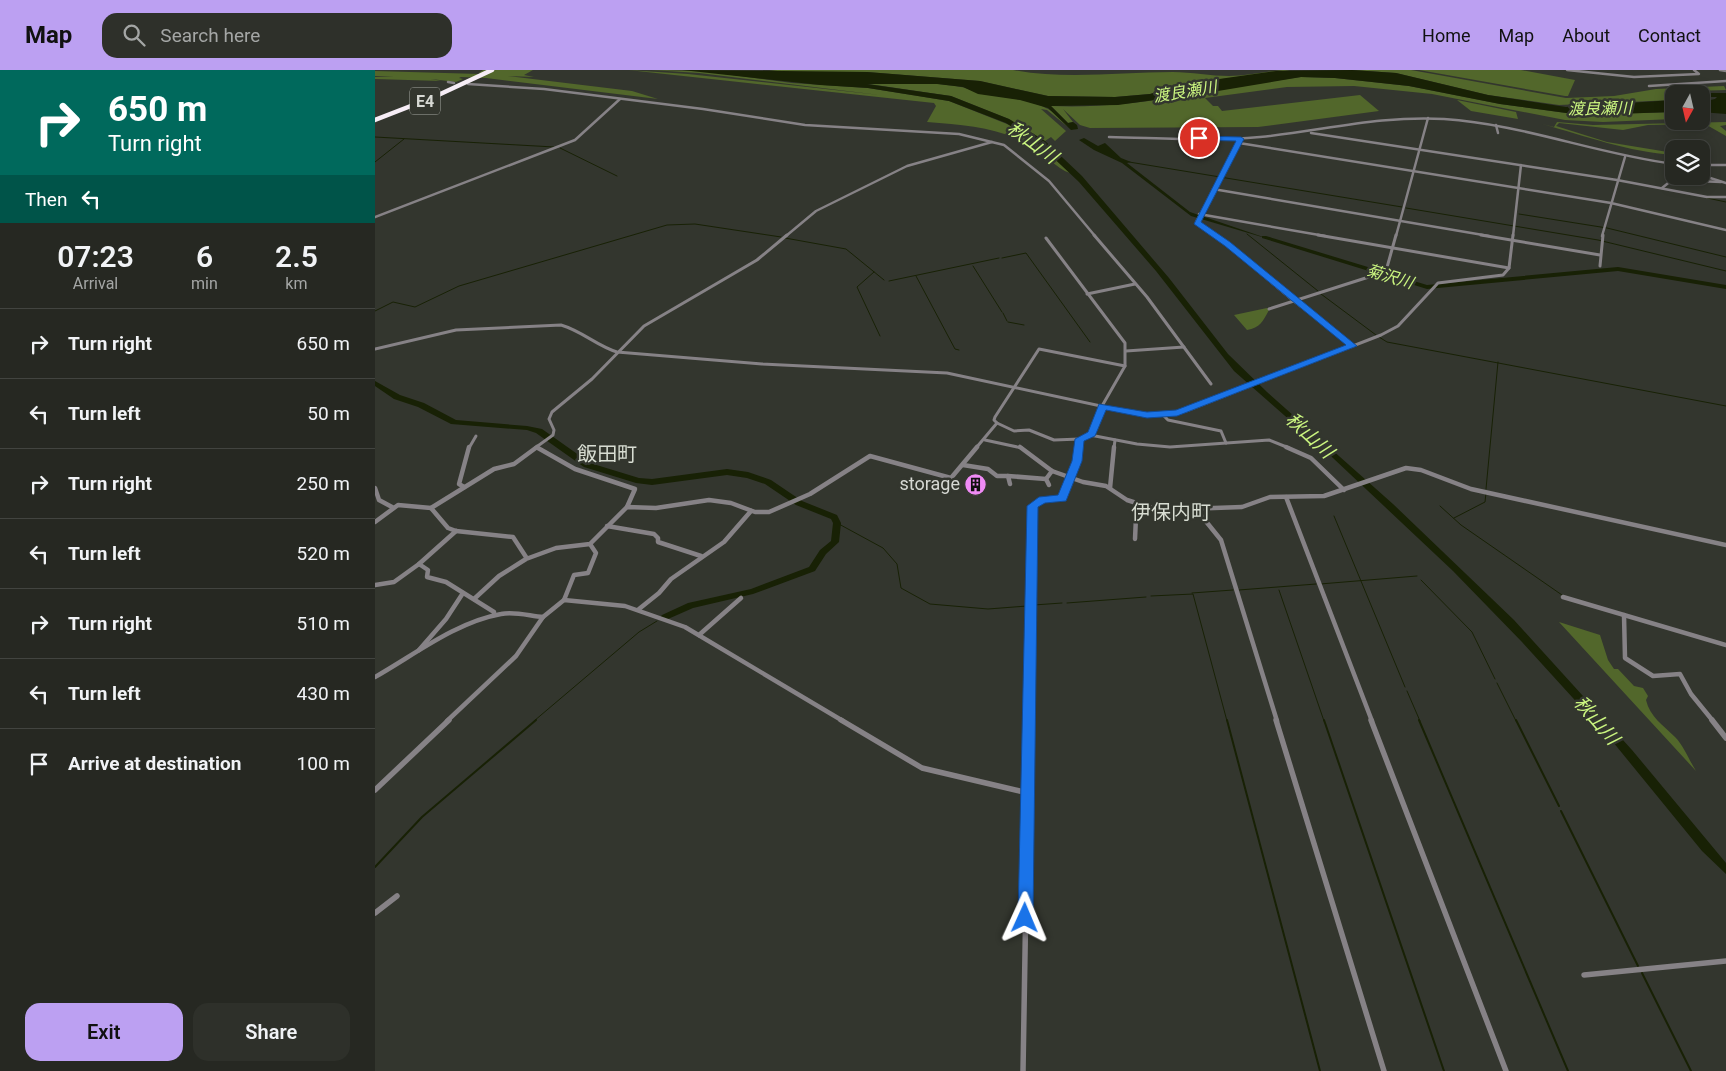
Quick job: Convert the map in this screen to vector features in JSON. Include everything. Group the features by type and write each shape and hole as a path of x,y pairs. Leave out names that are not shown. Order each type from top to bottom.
{"highway":[{"name":"E4","path":"375,119 486,70"},
{"name":"E4","path":"375,119 493,70"}],"street":[{"path":"1567,70 1588,74 1640,77 1699,74 1694,70"},
{"path":"1588,74 1590,70"},
{"path":"1606,75 1608,70"},
{"path":"1623,76 1625,70"},
{"path":"1656,70 1656,77"},
{"path":"1720,70 1726,71"},
{"path":"1640,77 1641,71"},
{"path":"1649,86 1726,81"},
{"path":"449,82 454,83"},
{"path":"469,84 544,89 805,125 959,134 994,142 1013,151 1052,184 1135,284 1211,384"},
{"path":"375,217 575,140 622,99"},
{"path":"1386,271 1428,118"},
{"path":"1109,137 1240,138 1307,132 1384,121 1428,118 1496,125 1539,134 1625,157 1665,163"},
{"path":"1496,125 1498,133"},
{"path":"1307,132 1617,180 1707,197 1726,198"},
{"path":"1240,138 1196,220 1198,224 1228,244 1295,301 1353,346"},
{"path":"375,522 392,507 398,505 431,508 494,469 514,464 547,442 553,435 554,430 549,419 553,412 592,380 617,352 648,324 767,253 815,211 907,166 994,142"},
{"path":"1239,143 1611,203 1726,230"},
{"path":"1600,266 1601,240 1625,157"},
{"path":"375,349 456,330 552,324 575,328 597,345 617,352 762,364 934,372 1147,415 1163,416 1181,412 1381,336 1398,326 1438,283 1503,276 1509,268 1521,165"},
{"path":"1710,165 1726,165"},
{"path":"1710,178 1724,183"},
{"path":"1662,188 1663,185 1672,180 1724,183"},
{"path":"1213,189 1600,255"},
{"path":"1199,214 1509,268"},
{"path":"1046,238 1125,343 1125,366 1102,406 1090,435"},
{"path":"1269,309 1375,276"},
{"path":"1087,294 1135,284"},
{"path":"1126,351 1184,347"},
{"path":"1125,366 1039,349 994,420 1014,431 1023,428 1037,431 1055,440 1079,439 1090,435 1161,446 1273,441 1311,458 1345,489"},
{"path":"1163,416 1168,420 1221,431 1226,443"},
{"path":"627,507 656,508 709,500 731,503 751,512 769,512 799,500 870,456 951,478 979,444 985,440 988,432 997,423"},
{"path":"464,487 459,484 464,470 466,448 476,436"},
{"path":"1023,1071 1032,510 1037,502 1062,498 1077,461 1079,439"},
{"path":"985,440 1020,447 1052,470 1069,478 1110,488 1124,498 1139,505 1158,510 1242,507 1266,498 1317,497 1345,489 1401,468 1416,469 1471,489 1726,545"},
{"path":"1110,488 1115,440"},
{"path":"474,600 484,589 526,558 574,544 590,544 627,507 635,489 575,469 538,448"},
{"path":"963,465 988,469 992,475 1046,479"},
{"path":"1046,479 1052,470"},
{"path":"1008,476 1007,482 1010,484"},
{"path":"1046,479 1049,484"},
{"path":"375,488 379,500 392,507"},
{"path":"1285,498 1506,1071"},
{"path":"1135,539 1137,526 1135,515 1139,505"},
{"path":"431,508 448,528 456,531 513,537 526,558"},
{"path":"1197,509 1221,540 1384,1071"},
{"path":"639,609 701,556 724,542 751,512"},
{"path":"607,526 654,534 659,538 658,542 701,556"},
{"path":"375,585 394,582 419,564 456,531"},
{"path":"375,790 516,656 543,616 564,600 574,575 588,573 596,553 590,544"},
{"path":"419,564 428,570 427,577 446,582 494,612 495,615"},
{"path":"416,653 446,619 463,593"},
{"path":"1563,597 1726,645"},
{"path":"699,635 741,598"},
{"path":"564,600 639,609 685,628 922,768 1028,793"},
{"path":"375,677 455,632 495,615 543,616"},
{"path":"1624,615 1625,658 1653,676 1680,674 1691,694 1726,738"},
{"path":"375,913 397,896"},
{"path":"1584,975 1726,961"}],"green space":[{"path":"483,70 533,70 524,75 534,77 508,76 632,91 658,99 486,78 461,77 459,78 463,79 456,82 431,79 441,81 375,79 375,77 394,77 375,76 375,71 480,74"},
{"path":"628,70 688,74 880,95 699,73 651,70 701,71 792,83 868,88 949,101 1017,128 1043,148 1070,173 1060,168 1032,146 1007,135 981,128 927,122 936,106 934,103"},
{"path":"769,70 1013,70 1053,75 1173,72 1229,76 1290,70 1184,84 1150,94 1115,97 1048,96 980,81 867,72 794,73"},
{"path":"1352,70 1411,70 1566,98 1614,96 1665,89 1665,100 1559,105 1488,95 1396,73"},
{"path":"1419,70 1521,70 1575,80 1568,96 1565,96"},
{"path":"1301,77 1335,78 1409,86 1500,104 1581,115 1665,112 1665,119 1603,122 1565,120 1432,94 1354,86 1287,87 1205,98 1213,106 1218,106 1222,111 1360,95 1379,111 1258,127 1090,128 1080,125 1063,109 1073,122 1068,123 1051,106 1114,105"},
{"path":"862,83 949,85 980,93 1018,99 1051,111 1068,127 1047,110 1041,109 1066,131 1055,141 1051,137 1045,141 1009,119 951,96"},
{"path":"1724,86 1726,90 1710,90 1710,87"},
{"path":"1457,100 1516,112 1518,119 1471,111"},
{"path":"1557,122 1593,125 1665,123 1623,130 1559,123 1556,126 1607,142 1665,152 1665,154 1640,151 1591,138 1542,124 1554,127"},
{"path":"1710,122 1726,122 1726,125 1720,126 1726,131 1726,136 1710,127"},
{"path":"1267,308 1269,310 1261,323 1255,328 1247,330 1234,315"},
{"path":"1559,622 1600,635 1608,660 1614,669 1618,669 1634,686 1643,688 1648,696 1646,700 1651,711 1684,749 1696,771"}],"water":[{"path":"682,70 867,72 980,81 1048,96 1115,97 1150,94 1184,84 1276,71 1352,70 1396,73 1488,95 1566,107 1665,101 1665,112 1581,115 1500,104 1409,86 1335,78 1301,77 1118,105 1051,106 1068,123 1073,122 1077,125 1078,129 1071,130 1048,108 1020,100 978,94 963,87 937,84 867,84 951,96 1009,119 1045,141 1082,176 1169,278 1228,354 1267,392 1393,504 1514,620 1632,750 1726,863 1726,874 1702,851 1613,742 1522,642 1453,571 1333,458 1234,371 1156,271 1079,182 1043,148 1006,123 949,101 868,88 820,85"},
{"path":"1710,93 1726,93 1726,114 1710,113 1710,100 1717,97 1710,97"},
{"path":"1084,138 1098,146 1105,143 1121,158 1131,162 1127,163 1190,212 1275,241 1191,216 1122,163 1094,150 1079,140"}],"waterway":[{"path":"375,137 554,147"},
{"path":"375,162 404,139"},
{"path":"560,148 617,176"},
{"path":"1129,162 1402,207"},
{"path":"1707,198 1726,202"},
{"path":"1406,208 1598,240 1726,271"},
{"path":"1519,214 1607,228 1726,257"},
{"path":"375,311 393,302 415,307 459,286 667,225 695,224 781,237"},
{"path":"1247,234 1318,291"},
{"name":"菊沢川","path":"1264,237 1427,287 1618,269 1726,287"},
{"path":"785,238 846,249 884,280"},
{"path":"1002,258 1026,253 1090,342"},
{"path":"889,281 999,258"},
{"path":"973,266 1002,312"},
{"path":"874,272 857,287 880,336"},
{"path":"916,276 955,349 959,350"},
{"path":"1321,294 1376,335"},
{"path":"1003,313 1007,321"},
{"path":"1008,322 1024,325"},
{"path":"1379,337 1387,342 1498,363"},
{"path":"1486,489 1498,363"},
{"path":"1498,363 1726,406"},
{"path":"375,383 397,397 421,405 454,422 527,428 539,431 587,465 639,481 652,482 727,472 748,475 768,482 799,503 834,517 837,523 835,542 823,552 812,569 755,590"},
{"path":"1454,518 1485,502 1486,493"},
{"path":"1440,506 1461,525 1562,595"},
{"path":"1334,516 1361,581"},
{"path":"837,523 883,548 897,564 901,588 930,604 988,609 1027,606"},
{"path":"1361,581 1417,576"},
{"path":"1421,580 1472,632 1495,679"},
{"path":"1320,584 1361,581"},
{"path":"1361,581 1405,687"},
{"path":"1239,590 1316,584"},
{"path":"1192,593 1233,590"},
{"path":"1279,590 1324,721"},
{"path":"665,617 691,605 750,592"},
{"path":"1151,596 1193,594 1227,721"},
{"path":"1067,603 1146,597"},
{"path":"1034,605 1062,603"},
{"path":"534,721 639,632 657,621"},
{"path":"1497,683 1516,721"},
{"path":"1407,691 1420,721"},
{"path":"375,867 422,817 536,720"},
{"path":"1227,720 1320,1071"},
{"path":"1324,720 1444,1071"},
{"path":"1419,720 1568,1071"},
{"path":"1516,720 1559,806"},
{"path":"1561,811 1638,966"},
{"path":"1642,973 1691,1071"}],"place":[{"name":"storage","path":"976,484"}],"district":[{"name":"飯田町","path":"607,454"},
{"name":"伊保内町","path":"1171,512"}],"route":[{"path":"1025,918 1031,528 1034,504 1043,500 1061,500 1077,461 1079,439 1092,434 1102,406 1155,416 1186,411 1353,346 1295,301 1228,244 1197,222 1199,214 1241,139 1199,138"}],"water label":[{"name":"渡良瀬川","path":"1185,91"},
{"name":"渡良瀬川","path":"1600,108"},
{"name":"秋山川","path":"1033,142"},
{"name":"秋山川","path":"1310,435"},
{"name":"秋山川","path":"1597,720"}]}
